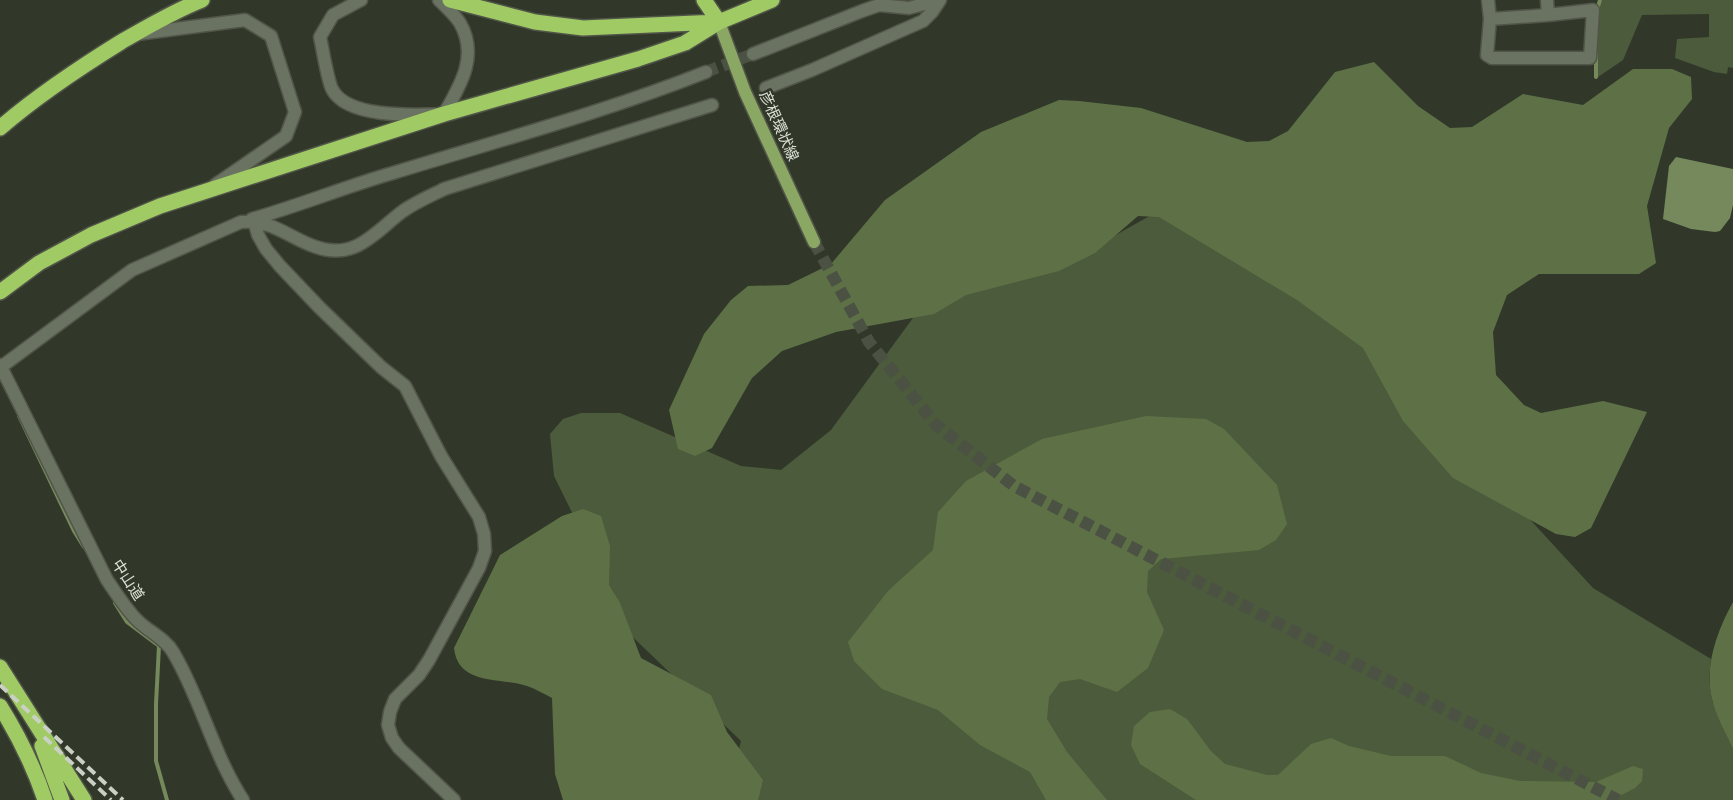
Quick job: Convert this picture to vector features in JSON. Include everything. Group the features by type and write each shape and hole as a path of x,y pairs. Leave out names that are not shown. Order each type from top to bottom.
{"highway":[{"path":"0,128 24,107 82,66 186,6 202,0"},
{"path":"450,0 534,22 583,28 719,22"},
{"path":"704,0 719,22"},
{"path":"0,292 39,263 91,234 160,206 444,114 629,62 685,43 719,22 772,0"},
{"path":"0,667 84,800"},
{"path":"0,706 20,741 45,800"},
{"path":"33,721 62,800"}],"main road":[{"name":"彦根環状線","path":"719,22 745,92 814,242"}],"street":[{"path":"362,0 334,15 320,37 333,90 348,105 392,115 444,114 461,84 468,64 467,40 460,22 439,0"},
{"path":"753,54 879,6 909,8 940,0"},
{"path":"766,88 923,21 940,0"},
{"path":"1488,0 1490,19 1487,55 1492,58 1590,58 1594,5 1548,15 1490,19"},
{"path":"1547,0 1548,15"},
{"path":"135,35 245,20 271,36 294,112 286,136 207,190"},
{"path":"0,366 132,270 241,222 288,209 371,179 614,106 706,72"},
{"path":"241,222 254,220 266,223 318,248 330,250 355,247 379,233 414,204 444,189 712,105"},
{"path":"254,220 258,235 266,249 280,266 340,327 405,386 441,456 479,517 484,534 485,551 479,568 420,675 394,699 388,724 392,738 399,748 454,800"},
{"name":"中山道","path":"0,366 107,580 129,612 174,653 193,690 230,780 243,800"}],"shaded area":[{"path":"1601,0 1733,0 1733,68 1728,67 1727,74 1714,72 1675,58 1677,39 1709,37 1709,14 1642,15 1623,60 1598,77 1596,22"},
{"path":"1374,62 1418,106 1450,128 1472,127 1523,94 1583,105 1633,69 1672,69 1691,77 1692,99 1669,128 1647,206 1656,263 1639,274 1539,274 1507,295 1493,332 1496,375 1524,405 1541,413 1603,401 1647,412 1591,528 1575,537 1556,534 1453,478 1403,421 1363,348 1297,300 1159,217 1138,216 1095,253 1059,271 966,295 934,314 836,332 782,351 752,378 712,448 695,456 678,449 669,410 704,334 731,300 748,286 788,285 831,264 885,200 981,132 1059,100 1141,108 1247,142 1269,141 1288,131 1335,72"},
{"path":"1676,157 1733,169 1733,205 1730,218 1720,231 1691,229 1663,219 1669,166"},
{"path":"1153,214 1195,233 1373,349 1593,588 1711,659 1709,679 1712,700 1733,749 1733,800 727,800 741,741 615,620 597,563 554,476 550,434 563,419 581,413 620,413 741,466 781,470 831,430 921,307 1070,261"},
{"path":"1146,416 1206,419 1224,429 1277,485 1287,524 1276,540 1259,550 1161,559 1148,571 1147,592 1164,630 1148,668 1117,692 1080,679 1060,682 1049,697 1047,719 1067,752 1107,800 1046,800 1030,772 980,745 938,710 882,689 854,661 848,642 888,591 933,550 938,512 966,481 1042,439"},
{"path":"583,509 601,516 610,546 609,585 620,603 641,658 711,695 727,732 763,780 758,800 563,800 555,774 552,698 527,686 482,678 472,674 463,669 457,660 454,648 500,555 562,516"},
{"path":"1733,602 1733,749 1712,699 1710,674 1717,637"},
{"path":"1170,709 1187,719 1211,751 1225,764 1267,775 1278,775 1311,744 1331,738 1349,746 1391,756 1445,756 1481,773 1520,781 1596,782 1633,766 1643,769 1642,781 1635,788 1612,800 1196,800 1140,764 1131,745 1134,726 1150,712"}],"waterway":[{"path":"1597,10 1600,0"},
{"path":"1596,54 1596,77"},
{"path":"19,416 74,531 84,547"},
{"path":"115,603 127,622 159,646 156,761 167,800"}],"tunnel":[{"path":"706,72 753,54"},
{"path":"814,242 869,342 936,425 1014,486 1618,800"}],"railway":[{"path":"0,685 123,800"},
{"path":"44,737 111,800"}]}
